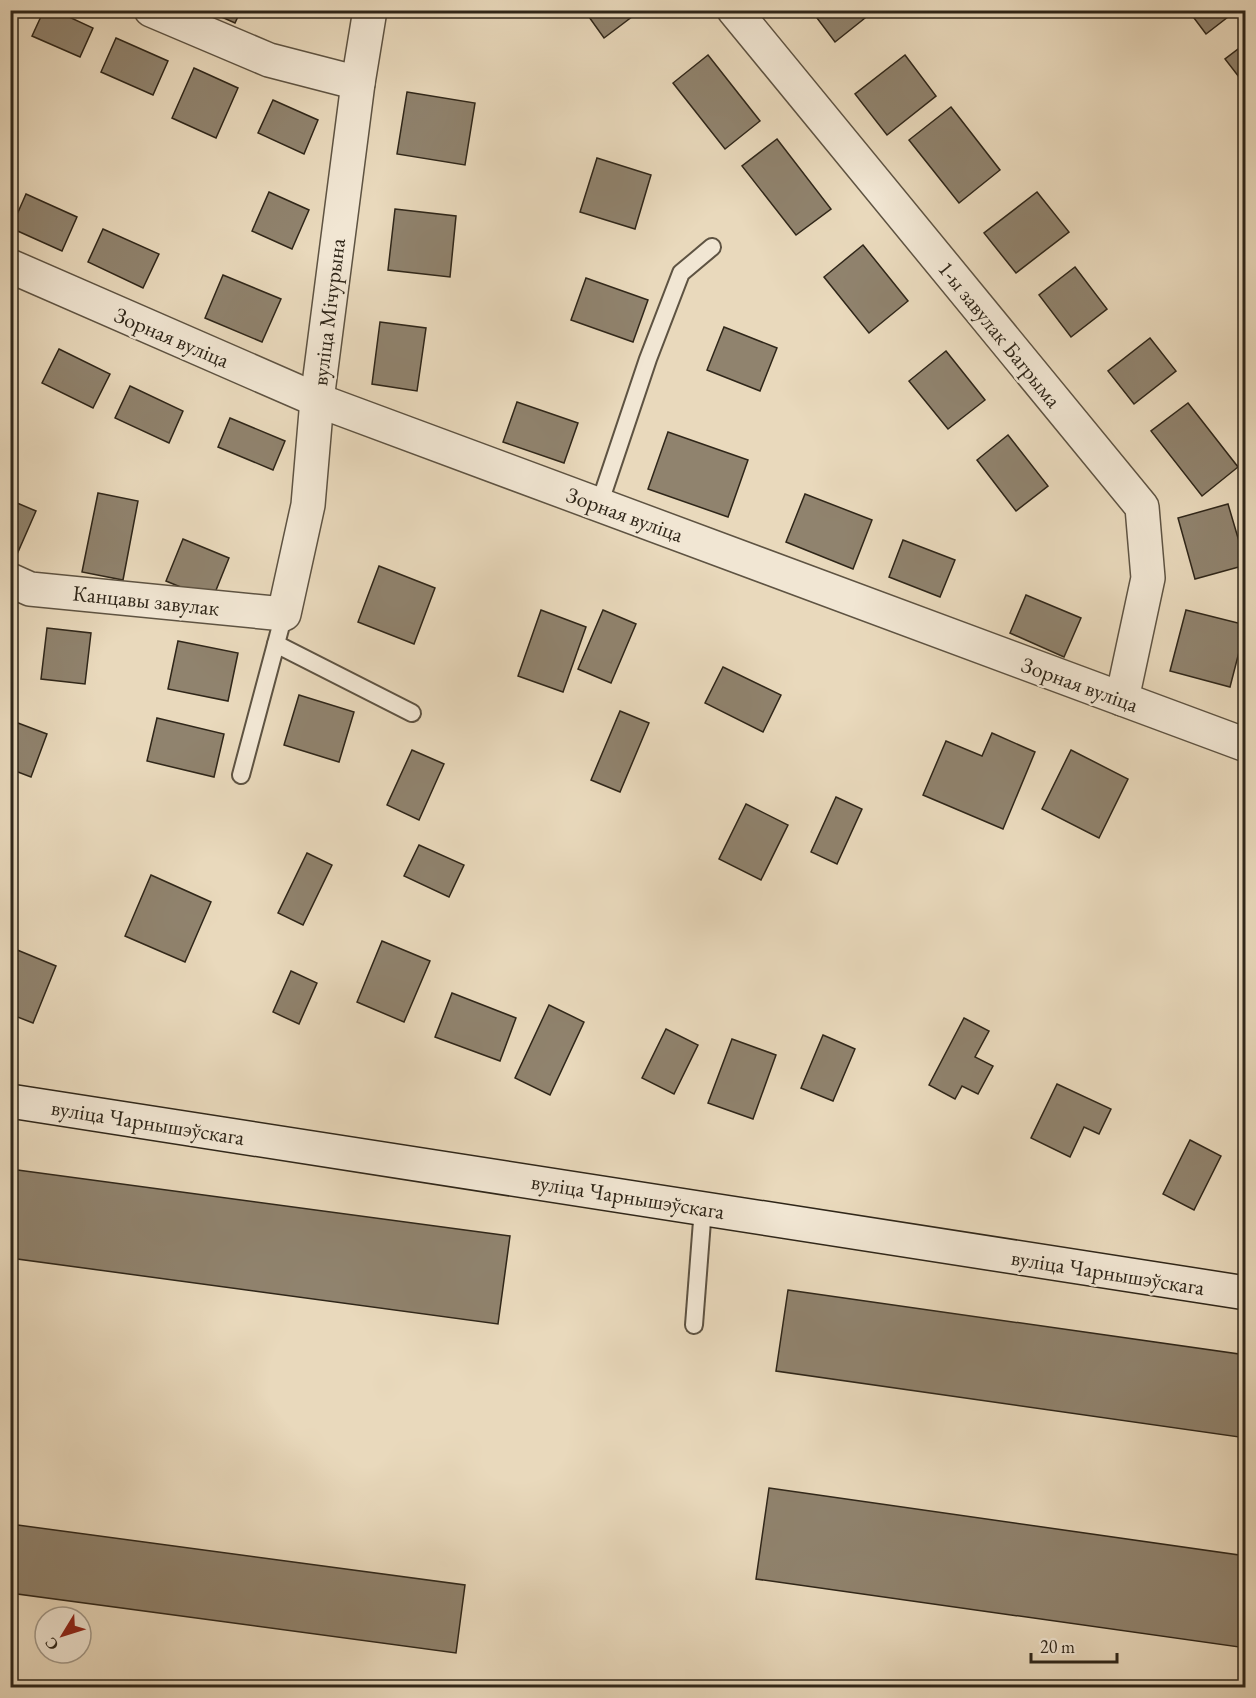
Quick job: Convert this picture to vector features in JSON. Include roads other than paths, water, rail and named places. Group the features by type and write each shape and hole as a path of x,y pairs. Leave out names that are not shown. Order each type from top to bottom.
{"street":[{"path":"151,10 269,60 358,83"},
{"name":"вуліца Мічурына","path":"280,629 308,505 317,400 358,83 370,10"},
{"name":"1-ы завулак Багрыма","path":"734,10 1142,507 1148,578 1122,699"},
{"name":"Зорная вуліца","path":"10,266 317,400 1245,745"},
{"name":"Канцавы завулак","path":"10,580 30,589 280,629"},
{"name":"вуліца Чарнышэўскага","path":"10,1101 1245,1293"}],"lane":[{"path":"599,505 648,359 681,273 712,247"},
{"path":"241,775 280,629 412,713"},
{"path":"694,1325 703,1208"}]}
